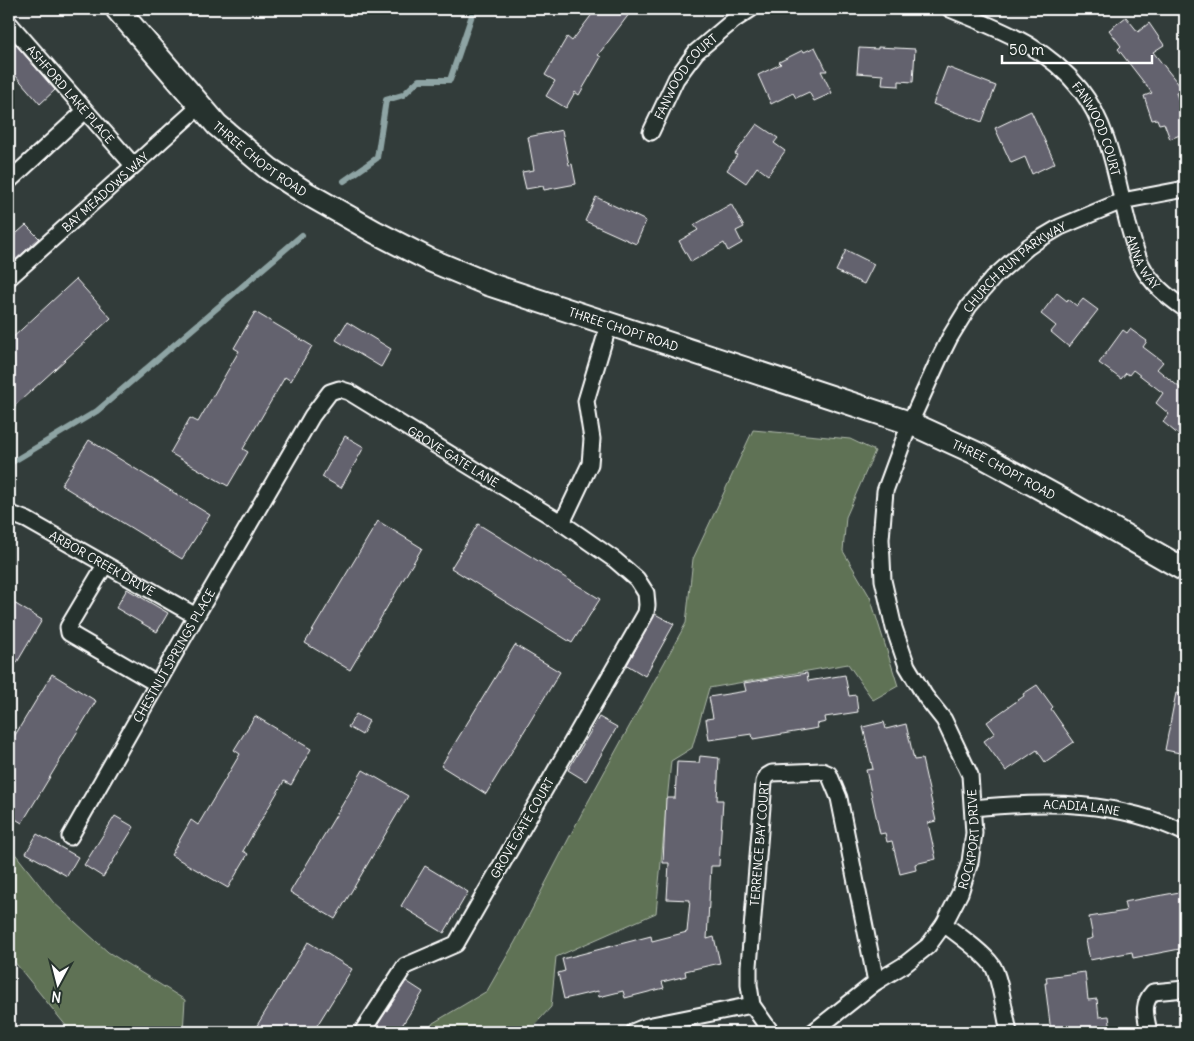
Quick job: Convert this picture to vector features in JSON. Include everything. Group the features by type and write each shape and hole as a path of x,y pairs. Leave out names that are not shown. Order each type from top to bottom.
{"main road":[{"name":"THREE CHOPT ROAD","path":"118,9 216,125 269,169 306,193 375,232 430,260 488,284 910,423 980,455 1185,570"}],"street":[{"name":"FANWOOD COURT","path":"651,132 676,79 696,52 734,20 751,9"},
{"name":"FANWOOD COURT","path":"950,9 1028,43 1056,63 1081,90 1107,138 1122,201"},
{"name":"ASHFORD LAKE PLACE","path":"9,23 133,165"},
{"name":"BAY MEADOWS WAY","path":"9,278 200,106"},
{"path":"9,181 85,111"},
{"name":"CHURCH RUN PARKWAY","path":"910,423 950,337 969,306 994,277 1028,247 1060,227 1122,201 1185,189"},
{"name":"ANNA WAY","path":"1122,201 1141,264 1161,290 1185,309"},
{"path":"562,523 590,464 592,439 586,401 608,324"},
{"name":"GROVE GATE LANE","path":"279,474 312,416 330,392 339,390 349,392 562,523 615,560 637,579 646,594"},
{"name":"ROCKPORT DRIVE","path":"813,1032 876,982 904,965 928,946 944,924 960,893 970,862 974,833 970,775 944,720 907,666 894,628 883,580 882,539 885,491 910,423"},
{"name":"CHESTNUT SPRINGS PLACE","path":"70,837 279,474"},
{"name":"ARBOR CREEK DRIVE","path":"9,513 27,520 196,616"},
{"path":"105,565 68,627 70,633 157,684"},
{"name":"GROVE GATE COURT","path":"362,1032 405,966 456,944 646,613 646,594"},
{"name":"TERRENCE BAY COURT","path":"771,1032 752,1005 749,966 764,782 767,776 772,773 822,771 829,774 839,798 876,982"},
{"name":"ACADIA LANE","path":"973,808 1038,804 1071,805 1116,810 1138,814 1185,832"},
{"path":"944,924 978,951 992,965 997,975 1009,1032"},
{"path":"1149,1032 1145,1006 1153,992 1185,989"},
{"path":"634,1032 647,1026 752,1005"}],"green space":[{"path":"753,430 850,439 875,451 846,517 843,551 870,597 898,686 873,700 848,664 709,688 692,748 671,761 656,913 556,957 551,1007 528,1032 427,1032 433,1023 487,991 515,942 583,811 686,623 693,559"},
{"path":"9,846 53,902 108,952 185,1000 183,1032 71,1032 9,955"}],"building":[{"path":"596,9 633,9 598,55 601,57 579,95 575,92 566,108 546,96 555,81 545,75 567,37 572,41"},
{"path":"1126,17 1138,32 1149,23 1164,45 1153,52 1184,91 1176,93 1185,118 1185,133 1170,139 1164,123 1159,124 1157,119 1152,120 1144,96 1152,93 1118,49 1121,46 1109,30"},
{"path":"9,37 55,90 40,104 9,68"},
{"path":"815,47 827,71 821,71 832,93 814,101 809,92 796,98 793,93 771,104 758,75 781,64 779,62 803,50 804,52"},
{"path":"878,47 915,49 913,82 899,81 899,86 882,85 883,75 857,73 859,48 878,49"},
{"path":"947,67 996,86 982,122 933,104"},
{"path":"1031,111 1055,163 1032,174 1025,157 1011,163 995,128"},
{"path":"757,124 778,138 774,143 785,151 768,175 757,167 746,183 727,170 737,155 735,154"},
{"path":"562,130 569,165 572,164 576,184 544,190 543,186 526,189 522,172 534,170 528,137"},
{"path":"596,197 646,221 636,244 585,221"},
{"path":"731,204 744,227 736,231 742,243 728,251 724,243 691,262 679,241 698,230 694,225"},
{"path":"26,225 39,238 9,266 9,240"},
{"path":"846,250 874,264 864,284 836,271"},
{"path":"76,279 111,318 9,411 9,341"},
{"path":"1057,293 1077,306 1083,299 1098,310 1069,347 1051,332 1056,326 1041,314"},
{"path":"255,312 312,346 291,381 285,377 243,449 248,452 228,486 170,453 190,418 198,422 239,351 234,348"},
{"path":"347,322 391,349 381,367 336,340"},
{"path":"1130,329 1147,341 1143,347 1163,362 1157,369 1185,392 1185,440 1163,422 1169,414 1156,403 1163,393 1133,370 1129,375 1126,373 1121,379 1099,363 1123,330 1127,333"},
{"path":"345,436 364,447 341,488 322,477"},
{"path":"89,440 210,515 182,559 61,485"},
{"path":"378,521 422,548 350,670 305,643"},
{"path":"478,524 600,599 572,643 451,568"},
{"path":"127,589 168,613 157,632 116,608"},
{"path":"9,600 42,620 9,676"},
{"path":"655,614 674,624 645,676 627,665"},
{"path":"515,645 560,672 486,794 441,766"},
{"path":"807,673 808,681 845,675 849,696 856,695 858,712 825,717 826,722 817,724 818,728 753,739 752,734 709,740 706,719 713,718 709,697 746,691 744,683"},
{"path":"52,674 96,701 22,823 9,815 9,745"},
{"path":"1037,685 1074,742 1045,762 1037,750 1006,771 984,741 995,733 987,722"},
{"path":"1176,693 1185,694 1185,725 1180,753 1165,750"},
{"path":"356,714 369,721 362,735 348,727"},
{"path":"255,716 311,749 291,785 284,781 243,851 248,854 228,888 171,855 191,820 198,825 240,754 234,750"},
{"path":"599,717 617,727 586,781 568,770"},
{"path":"884,722 886,729 906,724 914,760 922,759 936,821 928,823 936,859 915,864 916,870 900,874 892,841 887,842 885,833 880,834 866,770 873,769 863,727"},
{"path":"700,756 719,758 717,800 723,800 719,866 711,866 707,939 714,937 720,963 685,971 686,976 662,982 664,988 625,998 623,991 599,997 598,991 564,999 558,973 565,971 562,959 651,936 652,941 687,932 690,900 667,899 669,863 663,863 666,798 675,798 677,762 699,763"},
{"path":"363,770 408,796 335,919 290,892"},
{"path":"115,816 134,827 103,877 84,865"},
{"path":"37,834 78,857 67,876 26,853"},
{"path":"425,866 468,892 444,933 401,906"},
{"path":"1185,891 1185,948 1133,958 1132,952 1090,960 1086,940 1093,938 1089,917 1126,911 1124,902"},
{"path":"308,942 352,969 313,1032 253,1032"},
{"path":"1085,972 1088,1000 1097,999 1099,1017 1109,1016 1111,1032 1051,1032 1045,983 1047,983 1046,977"},
{"path":"406,981 423,992 398,1032 373,1032"}],"waterway":[{"path":"344,181 377,158 386,100 403,95 419,80 450,80 474,9"},
{"path":"9,464 97,411 302,235"}]}
